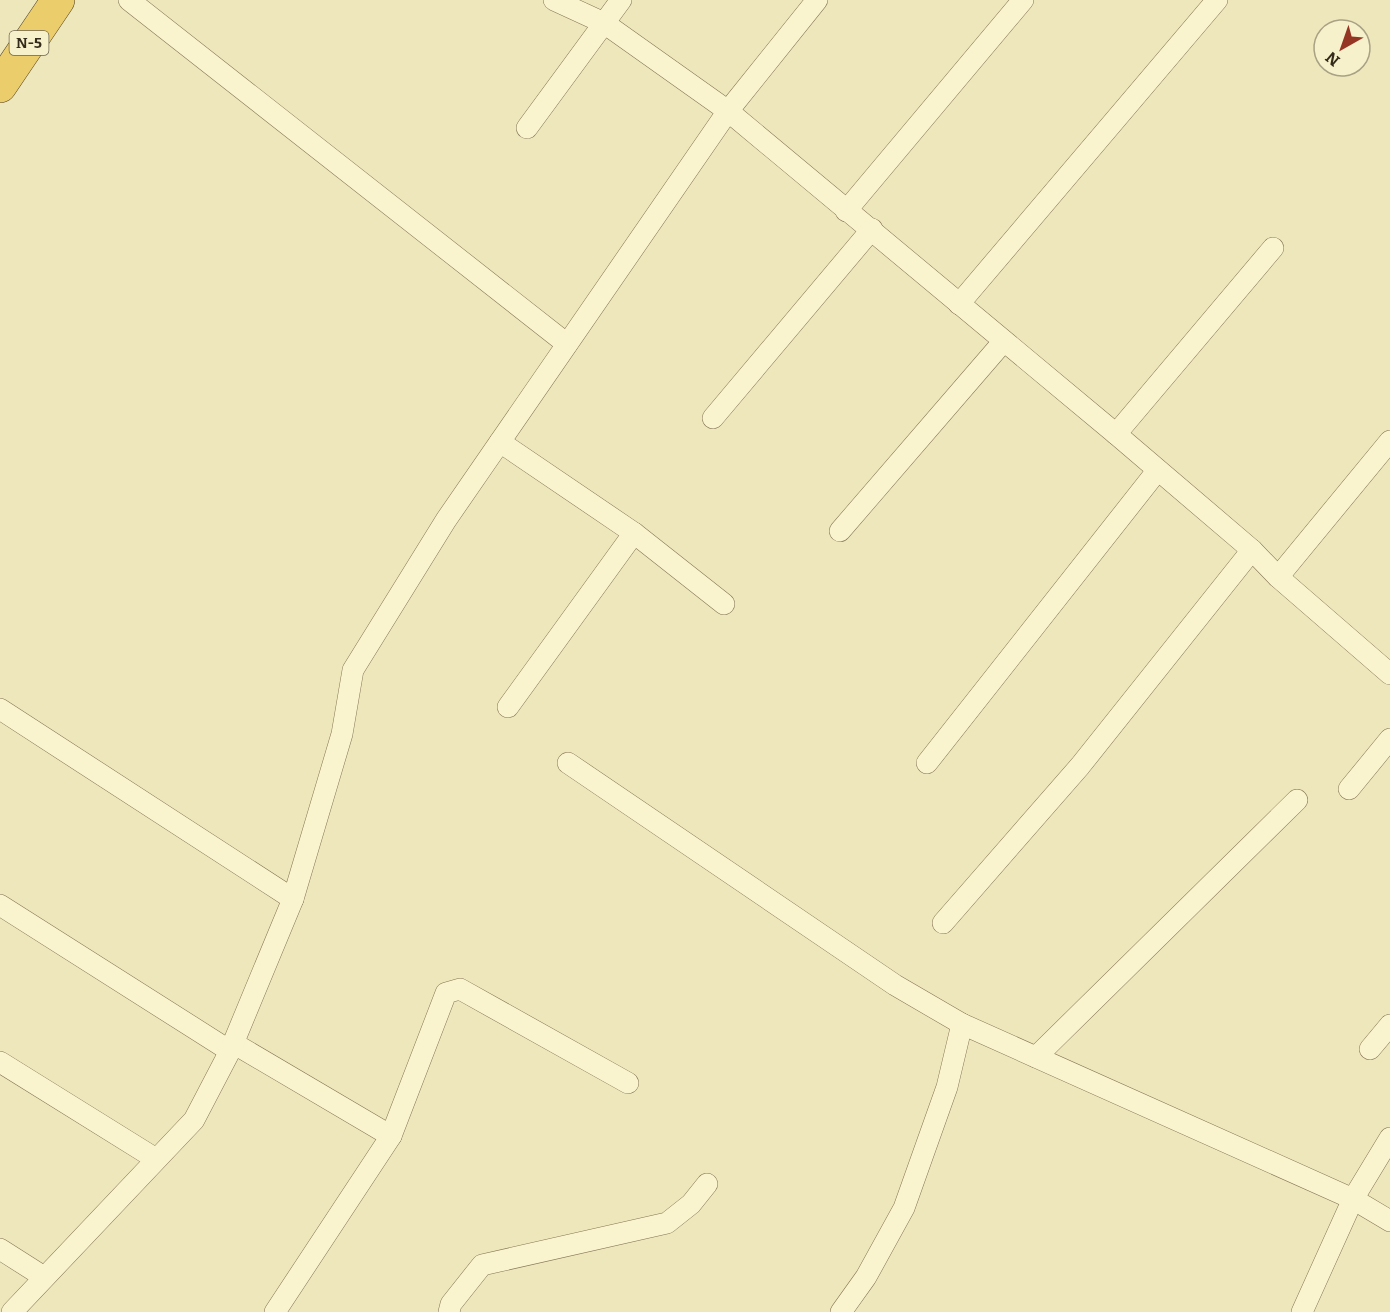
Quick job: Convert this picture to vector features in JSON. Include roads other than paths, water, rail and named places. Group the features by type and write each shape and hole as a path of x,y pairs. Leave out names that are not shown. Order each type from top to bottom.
{"highway":[{"name":"N-5","path":"0,86 58,0"}],"street":[{"path":"129,0 567,344"},
{"path":"554,0 604,23 728,111 1116,434 1252,550 1278,577 1390,674"},
{"path":"527,128 621,0"},
{"path":"12,1312 194,1120 231,1047 293,900 342,734 353,670 446,520 728,111 817,0"},
{"path":"846,211 1023,0"},
{"path":"959,304 1217,0"},
{"path":"713,418 872,229"},
{"path":"1116,434 1273,248"},
{"path":"840,531 1003,342"},
{"path":"1278,577 1390,441"},
{"path":"500,442 634,533 724,604"},
{"path":"927,763 1157,471"},
{"path":"508,707 634,533"},
{"path":"943,923 1080,766 1252,550"},
{"path":"0,709 293,900"},
{"path":"1349,789 1390,739"},
{"path":"568,763 895,985 962,1024 1353,1199 1390,1221"},
{"path":"1036,1057 1297,800"},
{"path":"0,904 231,1047 391,1136"},
{"path":"275,1312 391,1136 446,993 460,989 628,1083"},
{"path":"841,1312 866,1277 904,1208 947,1087 962,1024"},
{"path":"1370,1049 1390,1024"},
{"path":"0,1062 156,1159"},
{"path":"1302,1312 1353,1199 1390,1138"},
{"path":"448,1312 451,1304 482,1264 667,1223 691,1204 707,1184"},
{"path":"0,1249 44,1277"}]}
